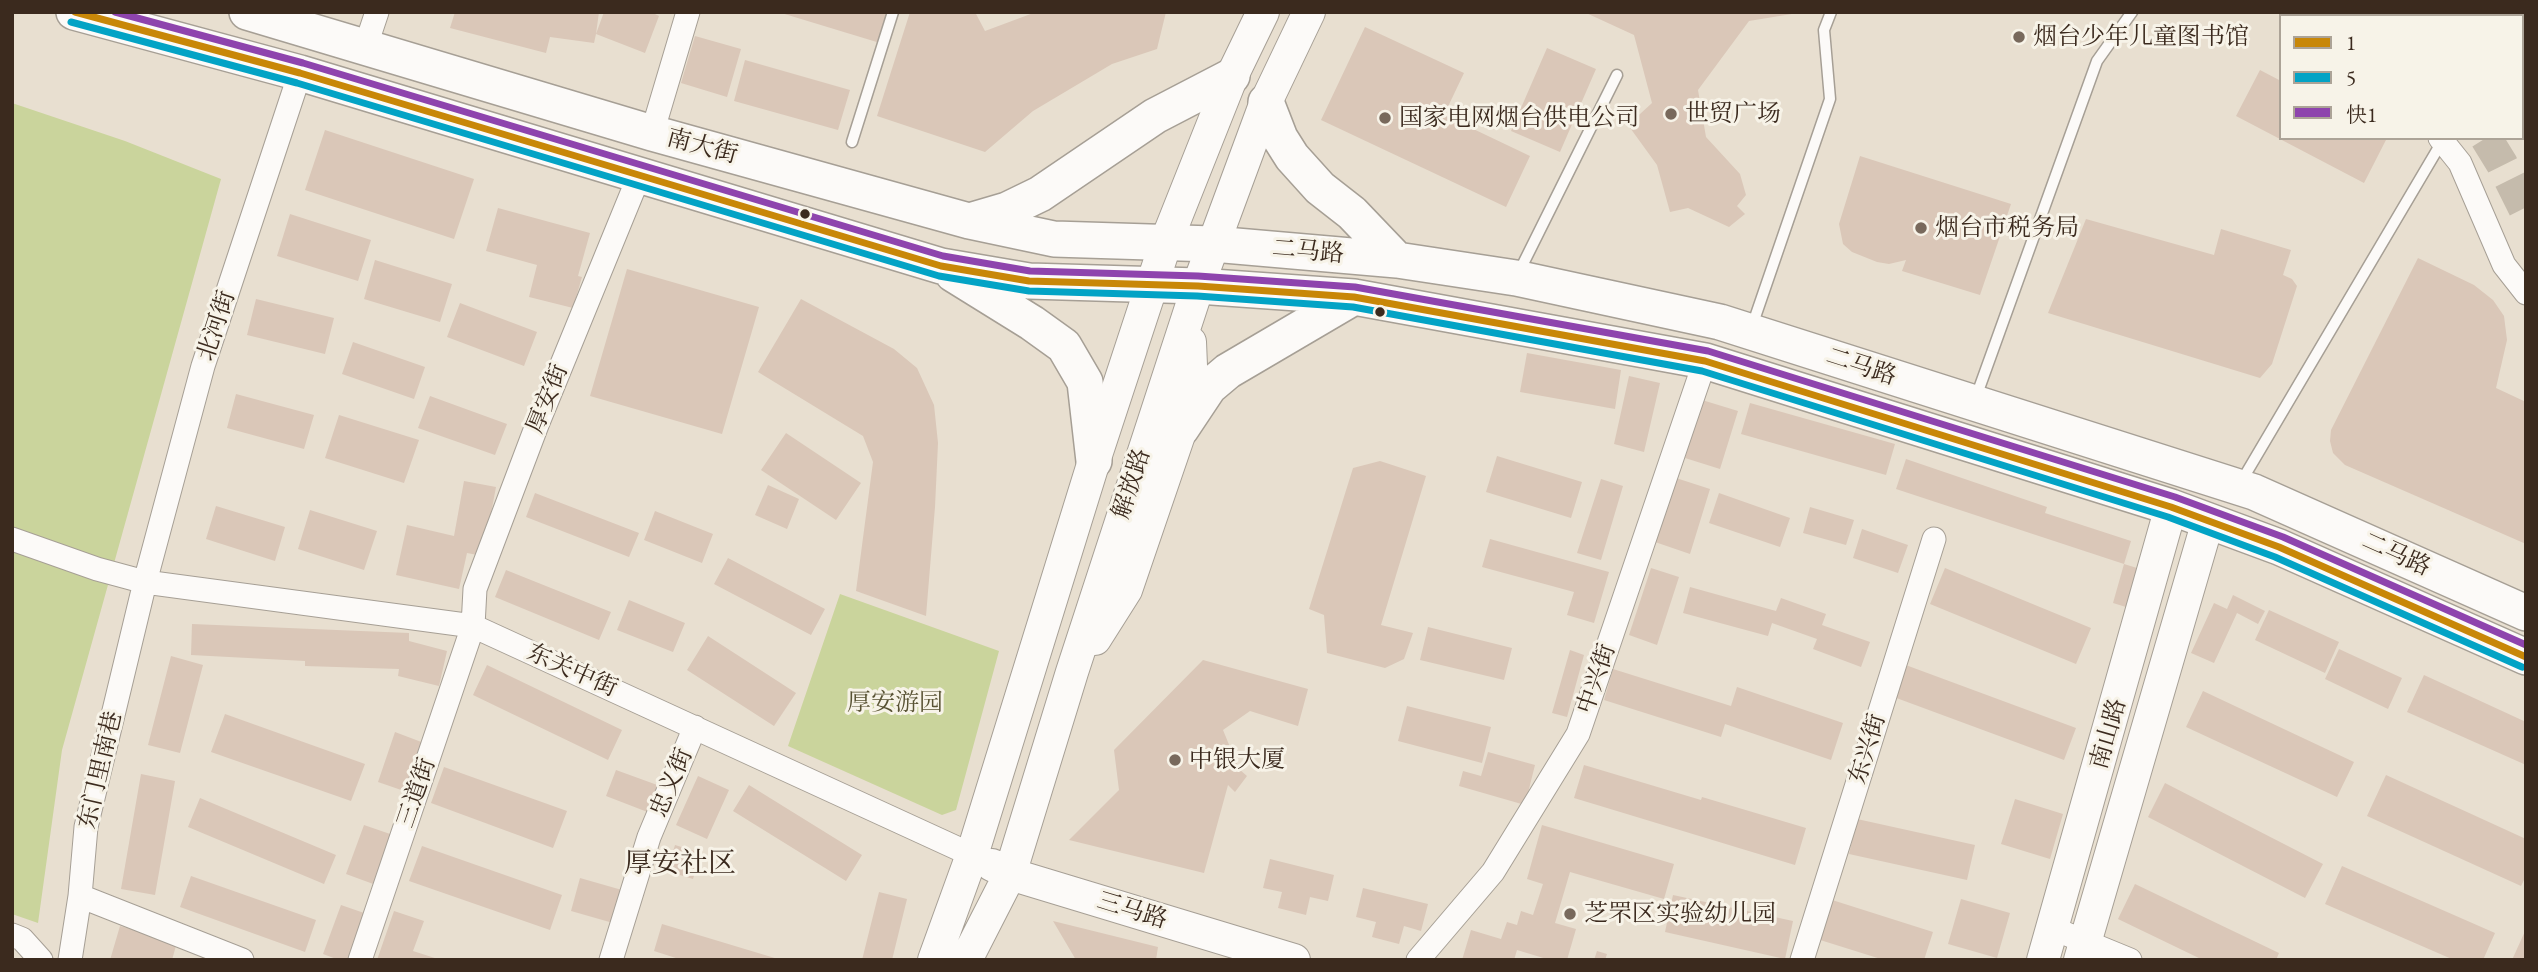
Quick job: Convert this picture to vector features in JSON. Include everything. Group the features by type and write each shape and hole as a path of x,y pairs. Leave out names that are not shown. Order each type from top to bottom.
{"main road":[{"name":"南大街","path":"74,12 300,73 941,266 1029,281 1151,286"},
{"name":"南大街","path":"247,12 652,133 970,221 1054,239 1166,242"},
{"name":"解放路","path":"934,960 972,855 1094,461 1166,242 1232,76 1263,12"},
{"name":"解放路","path":"966,960 1010,874 1159,401 1213,244 1266,102 1309,12"},
{"path":"970,221 1007,211 1040,194 1155,116 1232,76"},
{"path":"1266,102 1280,138 1292,157 1320,188 1352,214 1397,260"},
{"name":"二马路","path":"1166,242 1397,260 1516,278 1720,322 2254,492 2526,613"},
{"path":"941,266 1063,345 1085,382 1094,461"},
{"name":"二马路","path":"1151,286 1194,302 1354,298 1705,361 2208,521 2279,547 2526,657"},
{"path":"1181,429 1209,387 1227,371 1354,298"},
{"path":"1072,672 1126,590 1181,429 1191,366 1194,302"},
{"name":"南山路","path":"2043,960 2171,508"},
{"name":"南山路","path":"2083,951 2208,521"},
{"name":"三马路","path":"972,855 1010,874 1294,960"}],"street":[{"path":"365,48 377,12"},
{"path":"652,133 688,12"},
{"name":"北河街","path":"145,582 203,366 300,73"},
{"path":"2443,140 2460,163 2504,265 2526,293"},
{"name":"厚安街","path":"473,626 475,589 537,425 639,176"},
{"name":"中兴街","path":"1418,960 1493,872 1578,734 1705,361"},
{"name":"东关中街","path":"12,539 97,569 145,582 473,626 972,855"},
{"name":"东兴街","path":"1802,960 1934,539"},
{"name":"东门里南巷","path":"70,960 80,896 86,827 145,582"},
{"name":"三道街","path":"360,960 473,626"},
{"name":"忠义街","path":"611,960 649,837 695,727"},
{"path":"80,896 242,960"},
{"path":"2052,928 2083,951 2130,960"},
{"path":"12,935 22,939 41,960"}],"lane":[{"path":"852,142 893,12"},
{"path":"1751,332 1830,99 1824,30 1831,12"},
{"path":"1974,403 2097,61 2132,12"},
{"path":"1516,278 1617,75"},
{"path":"2238,487 2441,140"}],"green space":[{"path":"2459,12 2526,12 2526,111 2524,14"},
{"path":"12,103 125,141 221,179 62,750 38,923 12,914"},
{"name":"厚安游园","path":"840,594 999,651 956,810 942,815 788,746"}],"building":[{"path":"455,12 599,12 594,43 550,37 546,53 450,28"},
{"path":"604,12 651,12 659,16 645,53 596,34"},
{"path":"778,12 889,12 880,43"},
{"path":"910,12 975,12 985,31 1036,12 1166,12 1157,49 1112,64 1033,111 985,152 877,116"},
{"name":"世贸广场","path":"1584,12 1804,12 1749,21 1698,90 1706,137 1740,174 1746,195 1737,206 1745,214 1729,227 1688,208 1670,212 1657,165 1628,125 1652,103 1634,35"},
{"name":"国家电网烟台供电公司","path":"1365,27 1464,73 1444,115 1530,156 1506,207 1321,120"},
{"path":"695,36 741,49 727,97 681,83"},
{"path":"1547,48 1596,69 1560,152 1511,131"},
{"path":"745,60 850,90 838,130 734,101"},
{"path":"2260,70 2279,80 2279,139 2236,116"},
{"path":"325,130 474,179 454,239 305,190"},
{"path":"2282,140 2386,140 2364,183"},
{"name":"烟台市税务局","path":"1860,156 2011,204 1980,295 1902,271 1906,260 1889,264 1877,262 1852,252 1843,244 1839,224"},
{"path":"498,208 590,233 578,276 582,277 573,308 529,297 537,265 486,251"},
{"path":"290,214 371,240 358,281 277,256"},
{"path":"2086,219 2214,255 2221,229 2291,250 2283,275 2292,279 2297,286 2272,364 2260,378 2048,313"},
{"path":"2418,258 2474,285 2493,300 2504,316 2507,340 2496,388 2526,402 2526,544 2345,465 2333,453 2331,430"},
{"path":"375,260 452,284 440,322 364,299"},
{"path":"627,269 759,307 722,434 590,396"},
{"path":"256,299 334,318 325,354 247,335"},
{"path":"801,299 894,349 917,368 934,405 938,443 926,616 856,591 873,462 863,436 758,372"},
{"path":"460,303 537,332 524,366 447,337"},
{"path":"353,342 425,367 414,399 342,374"},
{"path":"1527,353 1621,370 1615,409 1520,392"},
{"path":"1629,376 1660,383 1644,452 1614,444"},
{"path":"236,394 314,415 304,449 227,428"},
{"path":"430,396 507,424 495,455 418,428"},
{"path":"1702,400 1738,411 1720,469 1685,458"},
{"path":"1750,403 1895,444 1886,475 1741,434"},
{"path":"339,415 419,440 404,483 325,458"},
{"path":"786,433 861,483 836,520 761,470"},
{"path":"1497,456 1582,482 1571,518 1486,492"},
{"path":"1906,459 2047,507 2045,513 2131,541 2124,564 1896,489"},
{"path":"1380,461 1426,476 1381,625 1413,633 1404,659 1385,668 1327,653 1324,615 1309,609 1353,468"},
{"path":"1676,478 1710,489 1690,554 1655,542"},
{"path":"1601,479 1623,486 1601,560 1577,553"},
{"path":"464,481 496,487 483,556 467,553 459,589 396,575 407,525 454,536"},
{"path":"768,485 799,499 787,529 755,515"},
{"path":"535,493 639,533 629,557 526,517"},
{"path":"1719,493 1790,518 1780,547 1709,523"},
{"path":"216,506 285,527 275,561 206,539"},
{"path":"1810,507 1854,520 1846,545 1803,533"},
{"path":"310,510 377,531 364,570 298,549"},
{"path":"655,511 713,534 702,563 644,540"},
{"path":"1862,529 1908,545 1898,573 1853,558"},
{"path":"1490,539 1609,572 1594,623 1567,615 1574,592 1482,567"},
{"path":"728,558 825,609 811,635 714,584"},
{"path":"2124,564 2150,572 2139,611 2113,603"},
{"path":"1651,568 1679,577 1657,645 1629,635"},
{"path":"1945,568 2091,628 2076,664 1930,604"},
{"path":"506,570 611,612 599,640 495,597"},
{"path":"1690,587 1776,611 1781,598 1826,614 1822,625 1870,642 1861,667 1813,649 1817,639 1772,623 1768,636 1683,613"},
{"path":"2233,595 2265,611 2258,624 2237,613 2214,663 2191,653 2214,603 2227,609"},
{"path":"629,600 685,623 673,652 617,630"},
{"path":"2269,610 2339,642 2325,673 2255,640"},
{"path":"192,624 409,633 409,641 447,651 439,686 398,676 399,669 305,666 305,661 191,655"},
{"path":"1428,627 1512,648 1504,680 1420,660"},
{"path":"708,636 796,693 774,726 687,670"},
{"path":"2339,649 2402,678 2388,709 2325,679"},
{"path":"1570,650 1584,655 1567,717 1552,713"},
{"path":"171,656 203,665 180,753 148,745"},
{"name":"中银大厦","path":"1203,660 1308,689 1298,726 1250,711 1223,730 1239,769 1247,776 1235,792 1228,785 1204,873 1069,840 1119,790 1114,750"},
{"path":"1903,664 2076,728 2064,760 1891,696"},
{"path":"487,665 622,730 608,760 473,695"},
{"path":"1613,669 1731,706 1737,687 1843,723 1831,760 1725,724 1721,737 1604,700"},
{"path":"2424,675 2526,722 2526,765 2407,712"},
{"path":"2203,691 2354,762 2337,797 2186,727"},
{"path":"1407,706 1491,727 1482,763 1398,741"},
{"path":"225,714 365,764 351,801 211,752"},
{"path":"395,732 424,743 407,792 378,782"},
{"path":"1488,752 1535,765 1525,805 1459,786 1463,771 1481,776"},
{"path":"1584,765 1806,828 1795,865 1574,798"},
{"path":"444,767 567,811 553,848 431,803"},
{"path":"616,770 660,786 650,813 606,796"},
{"path":"141,774 175,781 155,895 121,889"},
{"path":"2386,775 2526,839 2526,876 2521,886 2367,816"},
{"path":"698,776 729,790 707,839 676,825"},
{"path":"2165,783 2323,864 2305,898 2148,817"},
{"path":"749,785 862,855 846,881 733,811"},
{"path":"200,798 336,855 324,884 188,827"},
{"path":"2015,799 2063,814 2050,859 2001,844"},
{"path":"1857,819 1975,845 1967,880 1849,854"},
{"path":"364,825 393,835 376,885 346,874"},
{"path":"1542,825 1674,864 1664,899 1570,872 1555,923 1576,929 1567,960 1550,960 1517,950 1514,960 1462,960 1471,930 1501,939 1507,922 1517,925 1521,911 1533,915 1543,884 1527,879"},
{"path":"675,845 701,853 693,879 667,871"},
{"path":"422,846 562,895 550,930 409,881"},
{"path":"1270,859 1334,875 1328,901 1310,897 1306,915 1278,908 1282,892 1263,888"},
{"path":"2342,866 2495,933 2483,960 2454,960 2325,904"},
{"path":"191,876 316,920 305,952 180,907"},
{"path":"580,878 622,890 613,923 571,911"},
{"path":"2135,884 2279,953 2276,960 2203,960 2118,919"},
{"path":"1363,888 1428,904 1421,931 1404,926 1399,944 1372,937 1376,922 1356,917"},
{"path":"879,892 907,899 892,960 862,960"},
{"path":"1673,895 1793,921 1785,959 1665,932"},
{"path":"1829,899 1933,932 1924,960 1884,960 1817,939"},
{"path":"1961,899 2010,913 1997,958 1948,944"},
{"path":"341,905 367,914 350,960 339,960 323,954"},
{"path":"394,911 424,921 413,951 441,960 377,960"},
{"path":"1053,921 1158,947 1156,960 1076,960"},
{"path":"662,924 778,959 682,960 654,951"},
{"path":"120,926 177,942 172,960 110,960"},
{"path":"2526,929 2526,960 2512,960"},
{"path":"1597,951 1607,954 1605,960 1594,960"}],"tunnel":[{"path":"2487,140 2526,212"}],"transit line":[{"name":"1","path":"75,12 300,73 941,266 1029,281 1198,286 1354,297 1705,361 2171,507 2279,547 2526,657"},
{"name":"快1","path":"115,12 303,63 943,256 1030,271 1198,276 1355,287 1708,351 2175,497 2283,537 2526,645"},
{"name":"5","path":"71,22 297,83 939,276 1029,291 1197,296 1353,307 1702,371 2168,517 2275,557 2522,667"}],"place":[{"name":"烟台少年儿童图书馆","path":"2019,37"},
{"name":"世贸广场","path":"1671,114"},
{"name":"国家电网烟台供电公司","path":"1385,118"},
{"name":"烟台市税务局","path":"1921,228"},
{"name":"中银大厦","path":"1175,760"},
{"name":"芝罘区实验幼儿园","path":"1570,914"}],"district":[{"name":"厚安社区","path":"680,864"}]}
